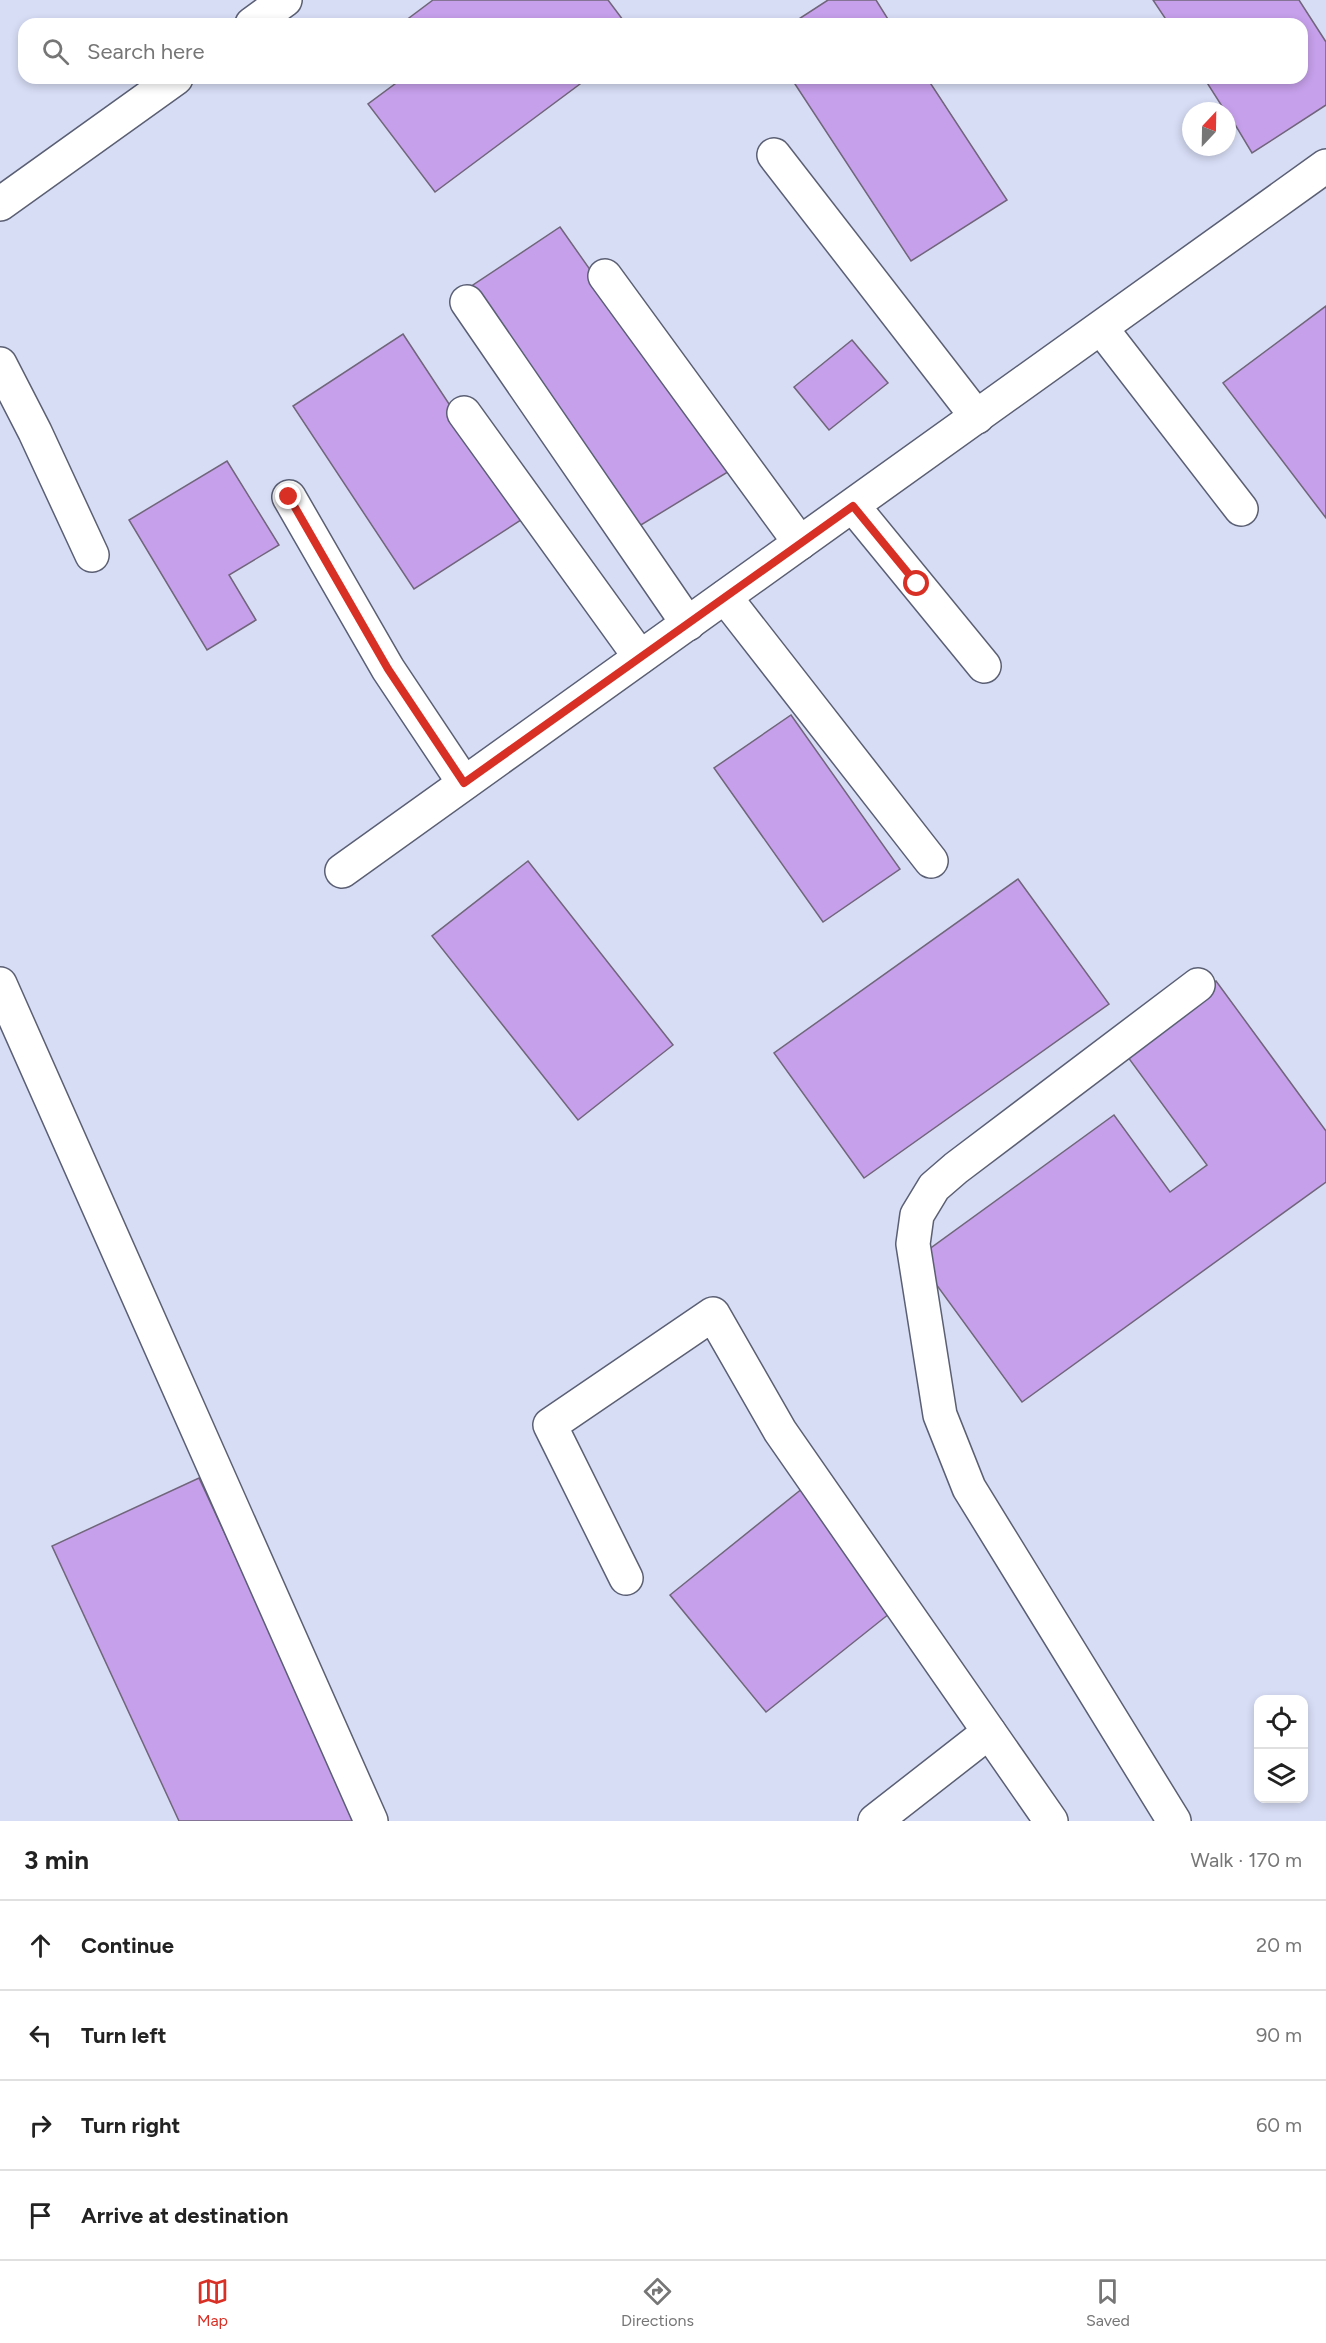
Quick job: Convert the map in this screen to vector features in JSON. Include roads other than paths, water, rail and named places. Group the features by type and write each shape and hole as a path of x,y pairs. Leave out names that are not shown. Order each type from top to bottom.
{"lane":[{"path":"260,18 285,0"},
{"path":"0,204 168,84"},
{"path":"774,154 977,417"},
{"path":"342,871 1326,166"},
{"path":"605,276 800,543"},
{"path":"466,302 688,624"},
{"path":"1101,328 1241,509"},
{"path":"0,364 35,432 92,555"},
{"path":"464,414 640,657"},
{"path":"289,497 388,669 464,783"},
{"path":"853,506 984,666"},
{"path":"725,597 931,861"},
{"path":"0,984 371,1821"},
{"path":"1174,1821 969,1488 940,1415 913,1244 917,1215 934,1187 1198,985"},
{"path":"626,1578 550,1425 713,1314 780,1431 1051,1821"},
{"path":"875,1821 989,1732"}]}
